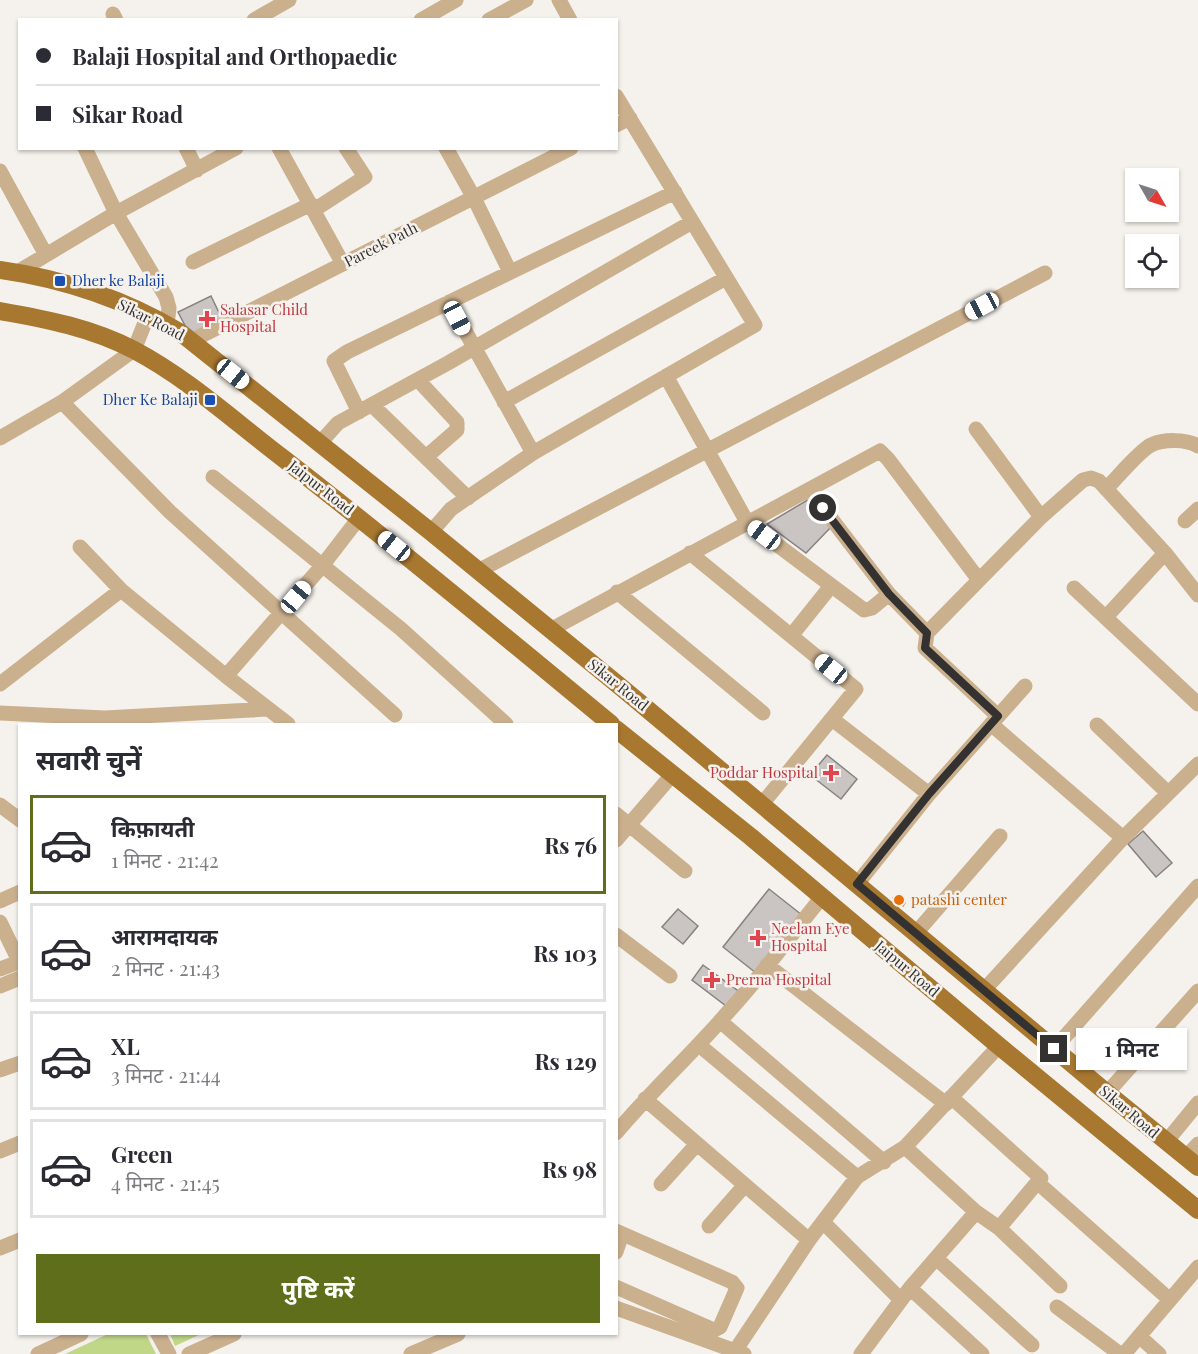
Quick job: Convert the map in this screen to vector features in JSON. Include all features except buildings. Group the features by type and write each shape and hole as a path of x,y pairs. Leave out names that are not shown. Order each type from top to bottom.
{"main road":[{"name":"Sikar Road","path":"8,271 60,281 148,315 191,341 431,532 762,804 1166,1142 1194,1156"},
{"name":"Jaipur Road","path":"0,311 44,318 85,329 134,350 210,400 359,518 610,723"},
{"name":"Jaipur Road","path":"618,731 1198,1210"}],"street":[{"path":"258,18 289,0"},
{"path":"424,18 456,0"},
{"path":"495,13 526,0"},
{"path":"559,0 569,18"},
{"path":"431,532 451,509 533,453 755,325 675,192 623,122 618,103"},
{"path":"86,150 117,213 166,297 169,308 167,325"},
{"path":"187,150 197,170"},
{"path":"8,271 46,255 232,150"},
{"path":"280,150 343,264"},
{"path":"193,262 312,207 365,177 347,150"},
{"path":"447,150 474,198 510,272"},
{"name":"Pareek Path","path":"191,341 474,198 562,150"},
{"path":"0,171 46,255"},
{"path":"468,498 426,457 366,408 334,361 347,352 675,192"},
{"path":"320,443 338,423 418,380 692,222"},
{"path":"478,571 1045,273"},
{"path":"504,402 726,278"},
{"path":"449,302 533,453"},
{"path":"0,438 62,402 134,350 148,315"},
{"path":"666,376 747,522 864,610 872,608 889,594"},
{"path":"418,380 457,422 457,430 426,457"},
{"path":"62,402 170,512 395,715"},
{"path":"976,429 1041,517"},
{"path":"1106,489 1150,446 1163,442 1181,441 1198,446"},
{"path":"550,630 880,451 979,580"},
{"path":"213,477 401,629 505,723"},
{"path":"1123,838 994,720 925,648 927,633 1041,517 1083,480 1094,478 1165,553 1196,590"},
{"path":"810,490 889,594 927,633"},
{"path":"1185,521 1198,509"},
{"path":"226,676 322,566 359,518"},
{"path":"80,547 121,591 287,723"},
{"path":"690,553 856,689 762,804"},
{"path":"1106,617 1165,553"},
{"path":"791,636 831,586"},
{"path":"1074,588 1198,704"},
{"path":"0,684 121,591"},
{"path":"617,592 763,713"},
{"path":"857,884 929,794 1024,686"},
{"path":"0,713 105,717 268,709"},
{"path":"832,719 929,794"},
{"path":"1097,724 1168,793"},
{"path":"984,990 1123,838 1198,764"},
{"path":"618,838 672,775"},
{"path":"0,805 18,818"},
{"path":"618,815 685,872"},
{"path":"916,933 1000,836"},
{"path":"1054,1049 1198,886"},
{"path":"0,901 18,893"},
{"path":"618,1131 645,1099 728,1013 822,897"},
{"path":"0,922 18,960"},
{"path":"618,937 670,976"},
{"path":"0,969 18,962"},
{"path":"767,965 948,1100 1041,1178 999,1228"},
{"path":"0,986 18,979"},
{"path":"1107,1093 1198,991"},
{"path":"720,1021 884,1162"},
{"path":"699,1045 857,1178"},
{"path":"618,1309 717,1349 739,1352 810,1240 857,1178 905,1147 999,1047"},
{"path":"0,1070 18,1064"},
{"path":"645,1099 810,1240"},
{"path":"1166,1142 1198,1103"},
{"path":"0,1151 18,1144"},
{"path":"661,1184 697,1144"},
{"path":"905,1147 976,1212 999,1228 1060,1286"},
{"path":"1037,1182 1169,1299"},
{"path":"709,1227 745,1185"},
{"path":"861,1354 905,1294 976,1212"},
{"path":"823,1222 905,1294 982,1354"},
{"path":"618,1288 714,1330 720,1327 737,1288 732,1282 619,1233"},
{"path":"0,1248 18,1241"},
{"path":"936,1259 1032,1346"},
{"path":"1057,1307 1122,1354 1198,1268"},
{"path":"38,1354 79,1335"},
{"path":"159,1335 169,1354"},
{"path":"189,1354 232,1335"},
{"path":"411,1354 456,1335"},
{"path":"1139,1336 1160,1354"}],"green space":[{"path":"106,1335 146,1335 156,1354 65,1354"},
{"path":"170,1335 199,1335 175,1346"}],"place":[{"name":"Dher ke Balaji","path":"60,281"},
{"name":"Salasar Child Hospital","path":"207,319"},
{"name":"Dher Ke Balaji","path":"210,400"},
{"name":"Poddar Hospital","path":"831,773"},
{"name":"patashi center","path":"899,900"},
{"name":"Neelam Eye Hospital","path":"758,938"},
{"name":"Prerna Hospital","path":"712,980"}],"route":[{"path":"823,508 889,594 927,633 925,648 998,716 929,794 857,884 1054,1049"}]}
